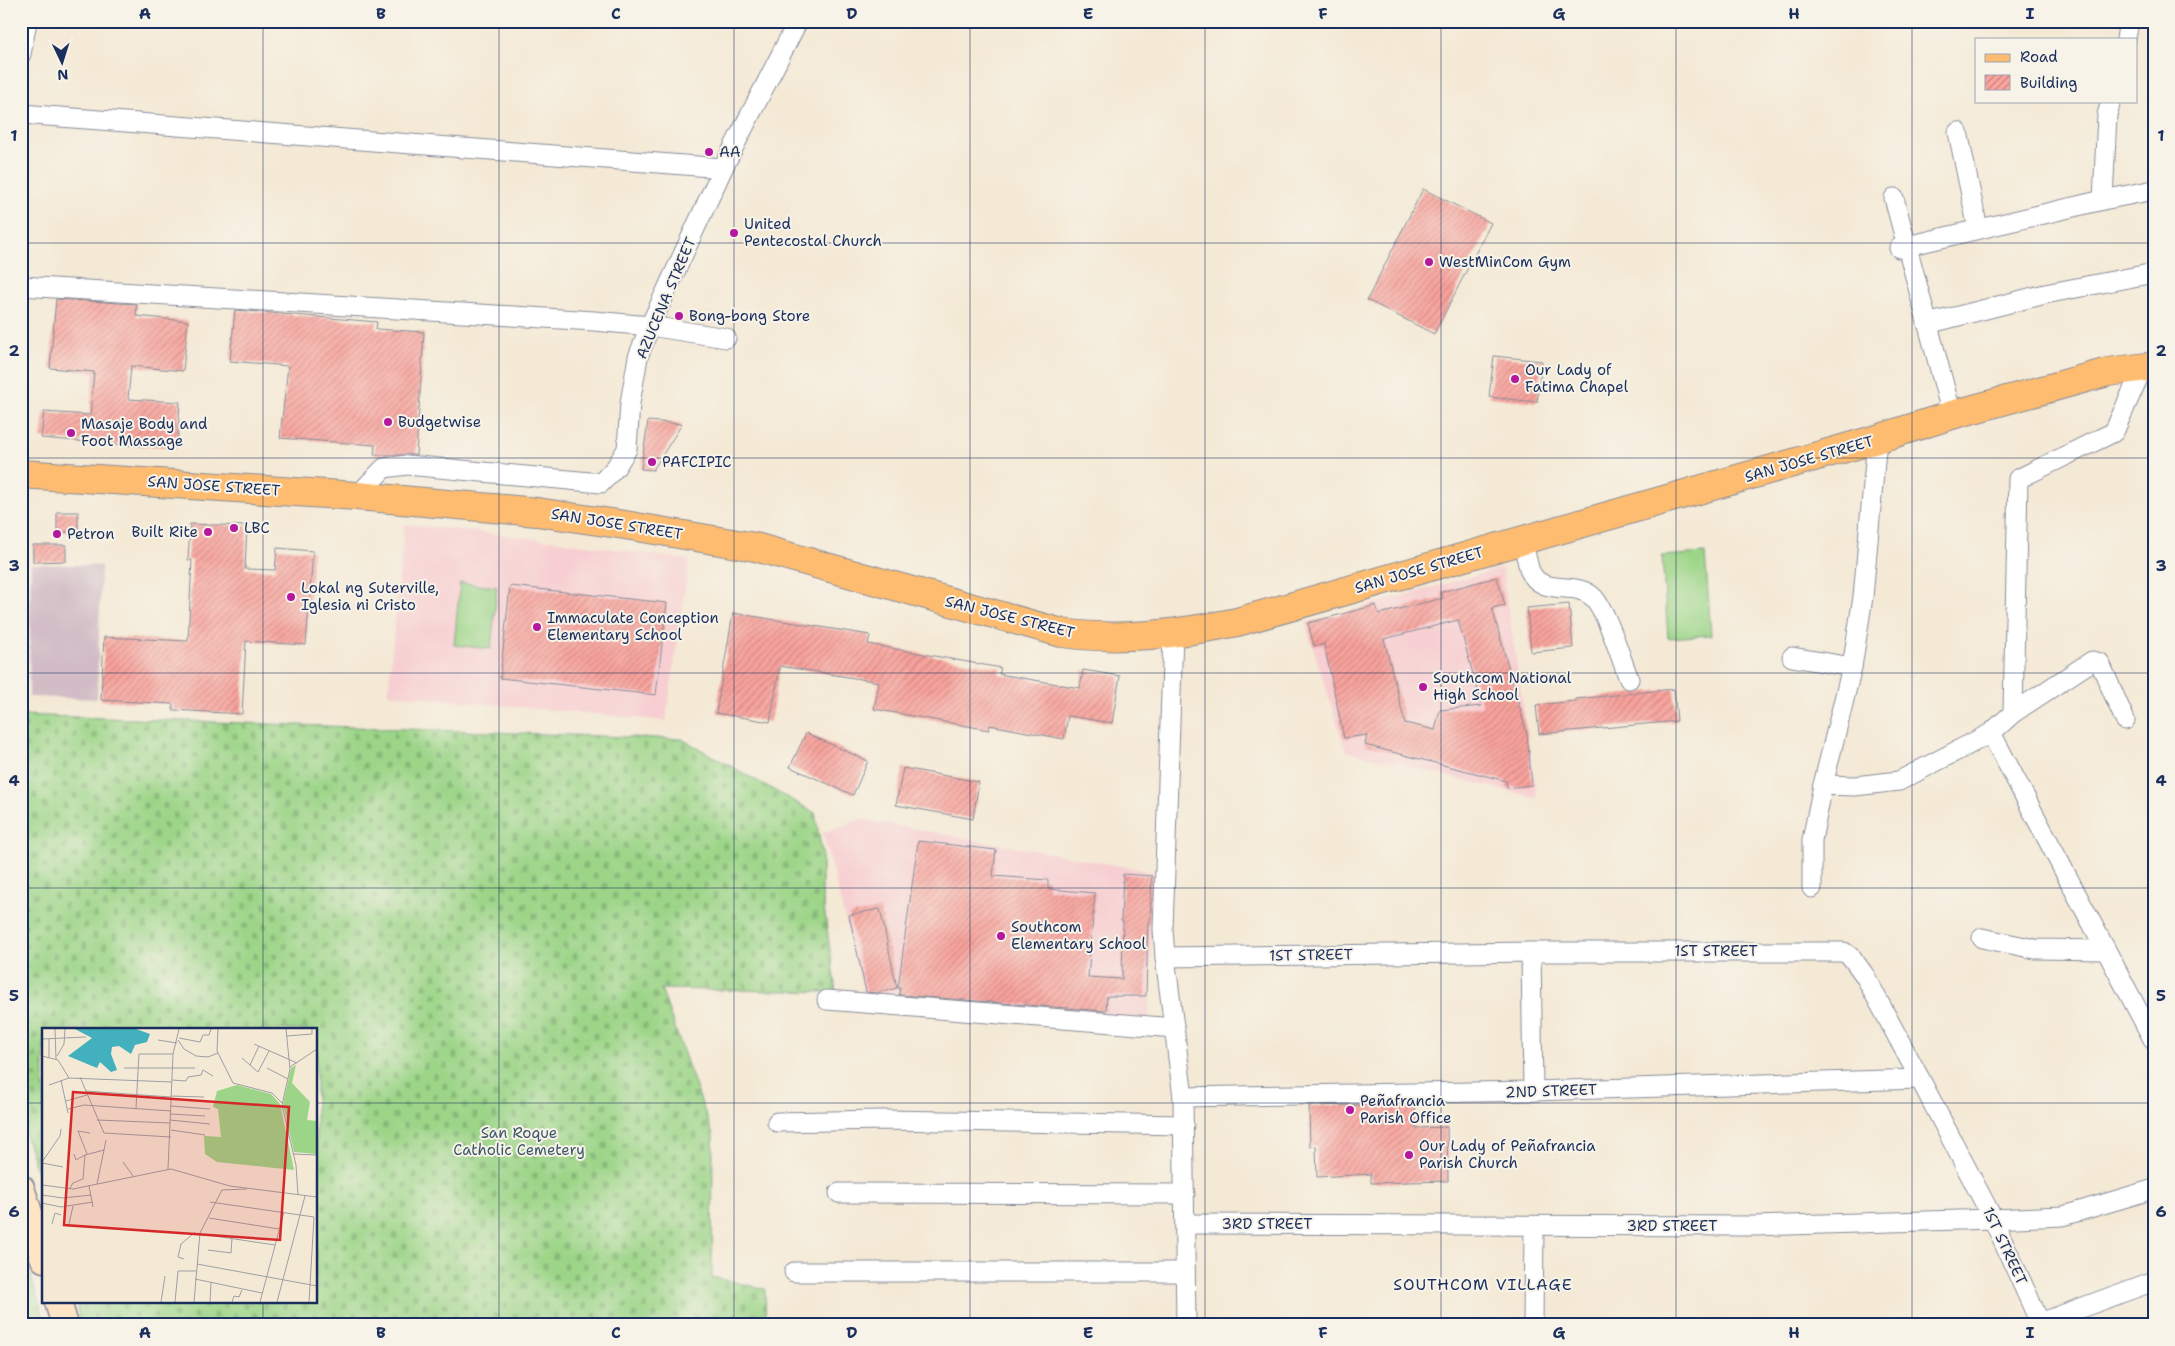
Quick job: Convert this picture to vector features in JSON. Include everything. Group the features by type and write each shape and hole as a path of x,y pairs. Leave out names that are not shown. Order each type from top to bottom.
{"main road":[{"name":"SAN JOSE STREET","path":"21,474 357,496 537,512 755,547 1062,633 1098,638 1173,634 1237,622 1877,440 1952,414 2108,372 2148,367"},
{"path":"21,1188 42,1253"},
{"path":"59,1304 65,1325"}],"street":[{"path":"21,54 27,21"},
{"name":"AZUCENA STREET","path":"357,496 384,468 407,464 601,483 616,467 627,449 630,403 638,358 650,326 724,168 798,21"},
{"path":"2126,38 2129,21"},
{"path":"2102,200 2107,115 2111,102"},
{"path":"21,114 724,168"},
{"path":"1958,132 1978,229"},
{"path":"1903,248 2102,200 2154,190"},
{"path":"1894,198 1903,248 1927,324 1952,414"},
{"path":"1927,324 2045,294 2154,273"},
{"path":"21,286 650,326 726,338"},
{"path":"2013,713 2018,479 2114,432 2148,367"},
{"path":"1812,888 1812,840 1823,785 1852,668 1863,597 1877,440"},
{"path":"1522,542 1530,572 1536,580 1549,587 1573,588 1594,597 1601,609 1629,679"},
{"path":"1173,634 1163,929 1183,1097 1186,1325"},
{"path":"1792,657 1852,668"},
{"path":"1823,785 1855,786 1900,780 1991,733 2013,713 2092,661 2100,663 2125,720"},
{"path":"1991,733 2154,1041"},
{"path":"1982,938 2035,949 2106,950"},
{"path":"1531,952 1533,1092"},
{"name":"1ST STREET","path":"1165,957 1531,952 1844,952 1852,958 1865,976 1920,1079 1993,1219 2041,1324"},
{"path":"827,1000 1175,1028"},
{"name":"2ND STREET","path":"1183,1097 1533,1092 1920,1079"},
{"path":"777,1122 883,1120 1184,1125"},
{"name":"3RD STREET","path":"1185,1224 1755,1226 1993,1219 2063,1216 2154,1189"},
{"path":"839,1193 1185,1194"},
{"path":"1533,1325 1534,1226"},
{"path":"794,1272 1185,1272"},
{"path":"2041,1324 2154,1281"}],"shaded area":[{"name":"Immaculate Conception Elementary School","path":"404,524 558,541 689,560 666,721 388,694"},
{"path":"31,564 101,566 97,699 29,697"},
{"name":"Southcom National High School","path":"1502,568 1537,798 1346,751 1305,623"},
{"name":"Southcom Elementary School","path":"860,819 1154,872 1149,1020 866,1001 823,833"}],"green space":[{"path":"1705,553 1711,635 1668,638 1662,556"},
{"path":"460,583 497,587 491,649 454,645"},
{"name":"San Roque Catholic Cemetery","path":"21,715 682,739 815,813 822,853 822,894 836,992 661,989 713,1135 712,1277 765,1289 766,1325 80,1325 77,1304 318,1304 318,1028 42,1028 42,1187 21,1122"},
{"path":"21,1244 46,1325 21,1325"}],"building":[{"name":"WestMinCom Gym","path":"1423,189 1491,223 1434,334 1367,300"},
{"path":"56,299 137,304 136,316 188,321 183,371 131,366 128,399 180,402 177,447 124,445 41,438 44,412 90,415 94,372 50,368"},
{"path":"235,310 377,322 376,329 424,332 416,455 374,455 375,445 280,438 288,366 230,361"},
{"name":"Our Lady of Fatima Chapel","path":"1494,356 1542,361 1537,402 1489,397"},
{"path":"648,421 682,424 653,470 641,469"},
{"path":"57,512 78,512 78,532 57,532"},
{"path":"190,524 247,526 245,569 275,570 277,548 313,551 306,645 246,641 242,714 173,710 173,704 101,700 104,637 188,641 192,560 188,560"},
{"path":"33,545 66,545 66,561 33,562"},
{"name":"Southcom National High School","path":"1497,577 1505,605 1492,608 1527,734 1532,785 1507,788 1506,781 1365,745 1367,735 1344,738 1324,644 1314,646 1308,623 1376,605 1379,614 1443,598 1441,592","holes":["1458,620 1482,706 1440,710 1435,730 1405,723 1384,639"]},
{"path":"510,586 667,603 656,695 500,678"},
{"path":"1569,604 1573,648 1531,652 1527,608"},
{"path":"733,613 870,635 868,644 1001,668 999,674 1080,688 1083,670 1120,676 1112,723 1068,716 1064,739 990,725 989,730 874,709 879,682 780,666 770,722 716,713"},
{"path":"1674,689 1677,721 1539,734 1536,705"},
{"path":"806,733 868,761 853,795 790,767"},
{"path":"903,768 979,782 973,819 896,805"},
{"path":"918,841 996,850 993,876 1048,880 1048,889 1095,893 1088,977 1122,979 1123,921 1121,921 1123,874 1152,876 1150,922 1148,922 1146,996 1107,996 1106,1011 899,995 900,988 898,988"},
{"path":"880,909 897,988 877,993 866,992 849,915"},
{"path":"1415,1104 1415,1128 1447,1127 1448,1181 1371,1183 1371,1174 1317,1177 1316,1146 1310,1147 1309,1106"}],"place":[{"name":"AA","path":"709,152"},
{"name":"United Pentecostal Church","path":"734,233"},
{"name":"WestMinCom Gym","path":"1429,262"},
{"name":"Bong-bong Store","path":"679,316"},
{"name":"Our Lady of Fatima Chapel","path":"1515,379"},
{"name":"Budgetwise","path":"388,422"},
{"name":"Masaje Body and Foot Massage","path":"71,433"},
{"name":"PAFCIPIC","path":"652,462"},
{"name":"LBC","path":"234,528"},
{"name":"Built Rite","path":"208,532"},
{"name":"Petron","path":"57,534"},
{"name":"Lokal ng Suterville, Iglesia ni Cristo","path":"291,597"},
{"name":"Immaculate Conception Elementary School","path":"537,627"},
{"name":"Southcom National High School","path":"1423,687"},
{"name":"Southcom Elementary School","path":"1001,936"},
{"name":"Peñafrancia Parish Office","path":"1350,1110"},
{"name":"Our Lady of Peñafrancia Parish Church","path":"1409,1155"}],"district":[{"name":"SOUTHCOM VILLAGE","path":"1483,1284"}]}
